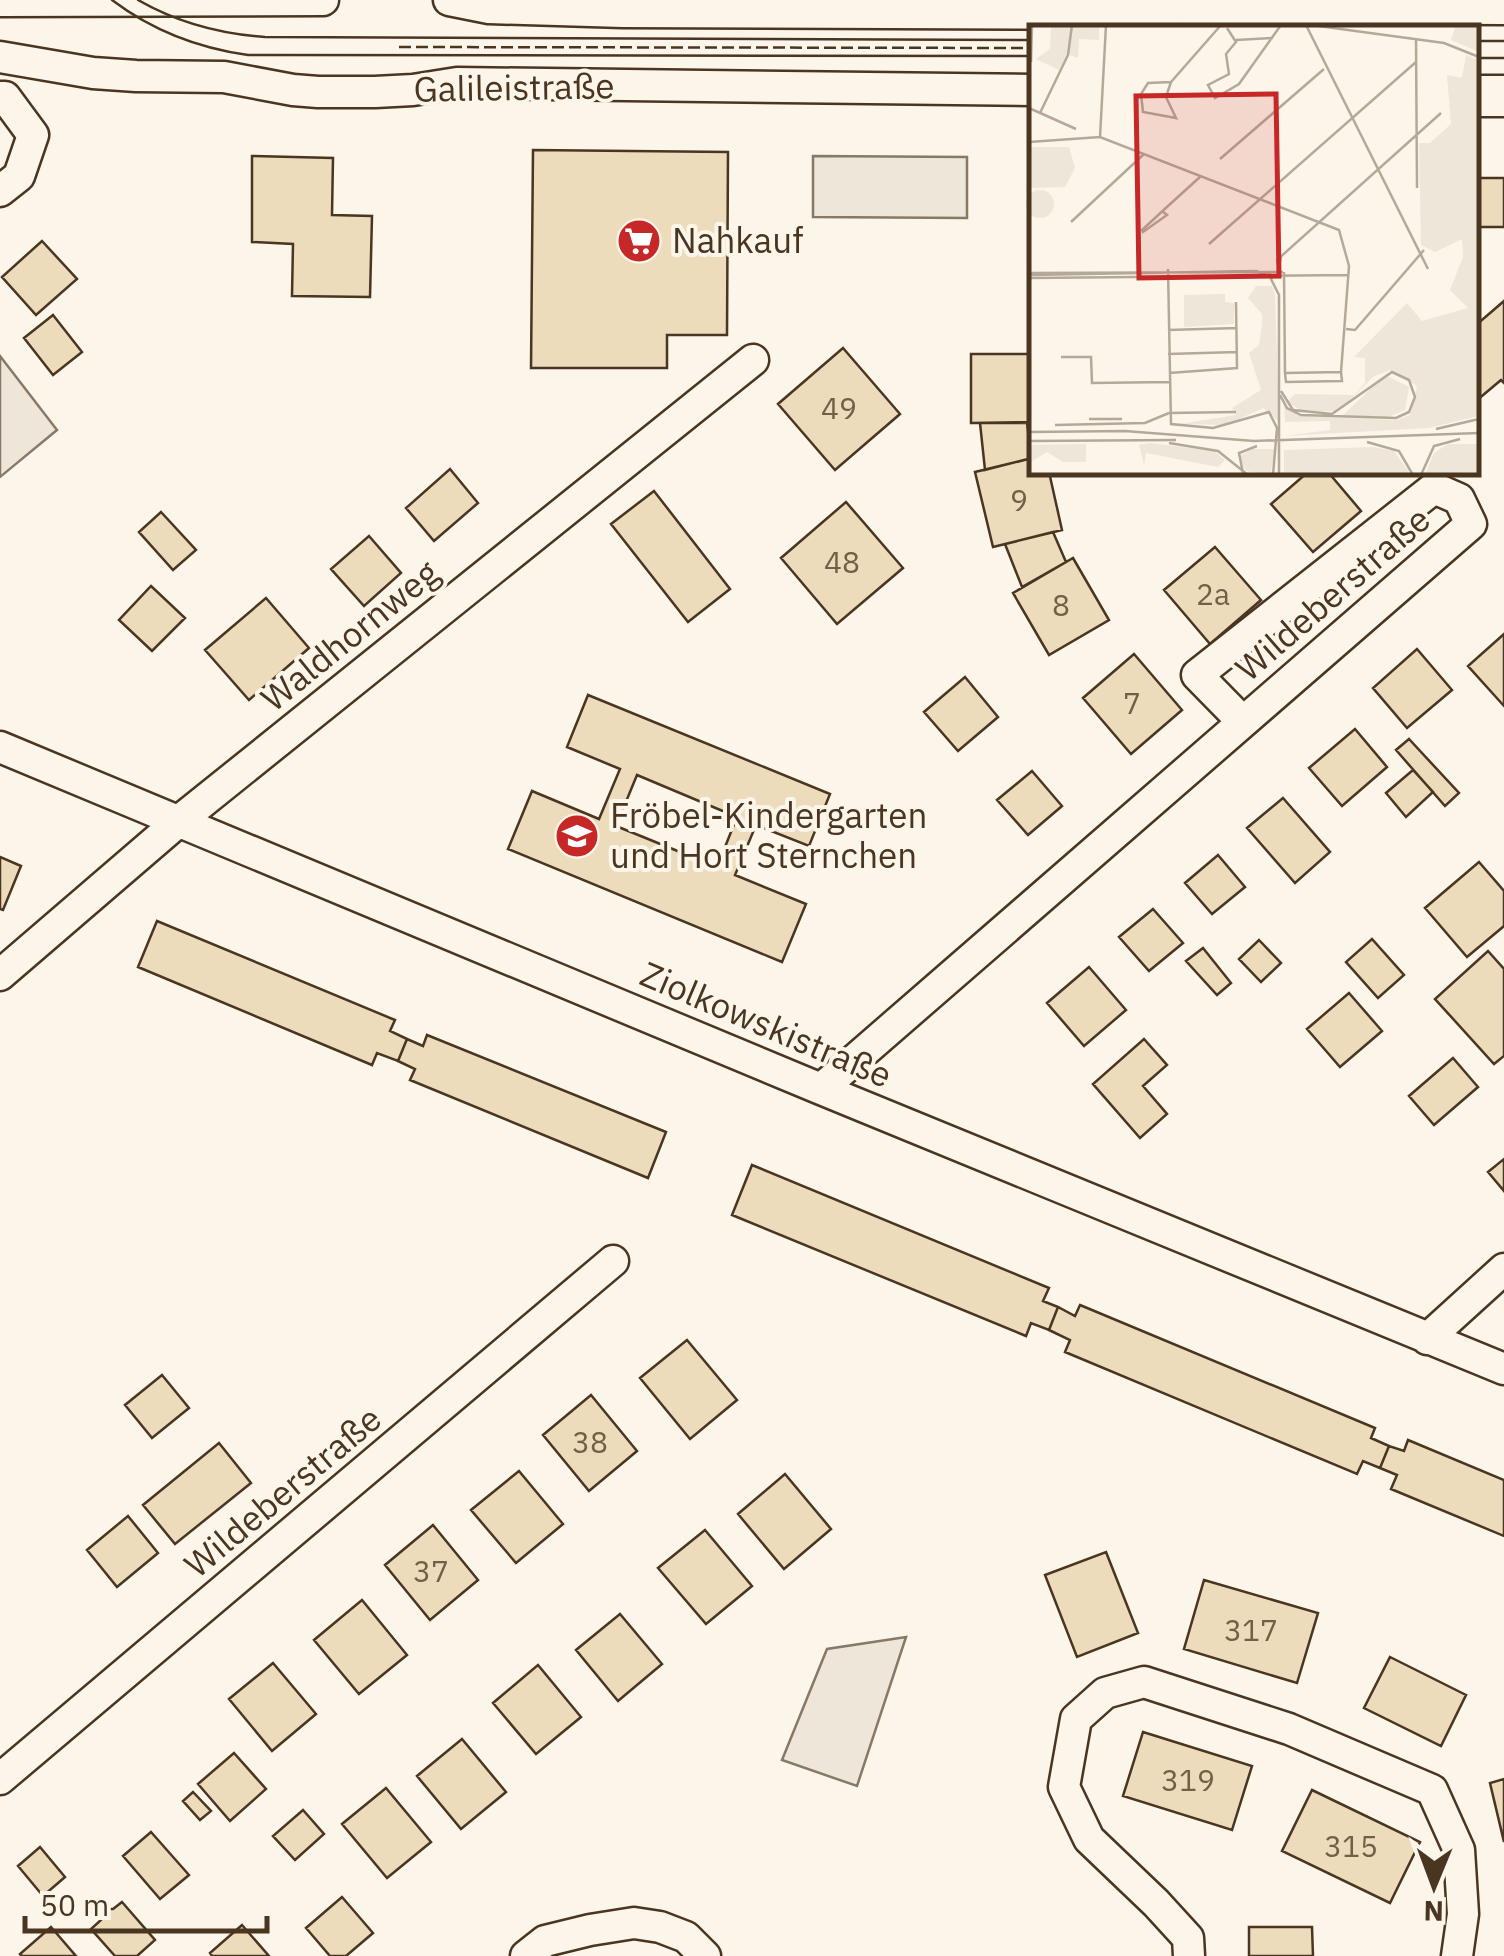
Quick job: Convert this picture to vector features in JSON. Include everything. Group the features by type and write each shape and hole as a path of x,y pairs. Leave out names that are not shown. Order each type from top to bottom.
{"street":[{"path":"0,1 322,0"},
{"path":"449,0 489,8 624,12 1121,14 1306,3 1504,4"},
{"name":"Galileistraße","path":"0,58 93,73 224,77 293,90 336,92 413,90 457,83 1029,90"},
{"path":"0,98 5,96 33,135 19,176 0,191"},
{"name":"Waldhornweg","path":"0,975 179,821 752,360"},
{"name":"Wildeberstraße","path":"821,1089 1243,722 1470,524 1460,500 1434,488 1197,676 1243,722"},
{"name":"Ziolkowskistraße","path":"0,746 1504,1369"},
{"name":"Wildeberstraße","path":"0,1779 614,1262"},
{"path":"1427,1338 1504,1269"},
{"path":"1190,1956 1188,1938 1089,1839 1064,1787 1076,1720 1105,1693 1144,1682 1289,1729 1432,1790 1459,1850 1463,1914 1457,1956"},
{"path":"526,1956 545,1942 634,1923 660,1927 686,1938 705,1956"}],"shaded area":[{"name":"Nahkauf","path":"813,156 967,157 967,218 813,217"},
{"path":"0,356 57,430 0,477"},
{"path":"906,1637 857,1786 782,1760 827,1649"}],"building":[{"path":"533,150 728,152 727,335 667,335 667,368 531,368"},
{"path":"252,156 333,158 332,215 372,216 370,297 292,296 293,244 252,242"},
{"path":"1479,178 1504,178 1504,227 1479,227"},
{"path":"42,241 77,279 36,315 2,277"},
{"path":"1504,301 1504,383 1501,380 1479,398 1479,322"},
{"path":"53,315 82,352 53,375 24,338"},
{"path":"843,348 900,414 835,470 778,404"},
{"path":"971,354 1029,354 1029,422 971,423"},
{"path":"980,423 1027,423 1029,459 985,470"},
{"path":"1029,459 1029,475 1050,475 1062,530 993,547 975,472"},
{"path":"450,469 478,503 434,541 406,508"},
{"path":"1305,475 1331,475 1361,511 1313,552 1271,504"},
{"path":"654,491 730,589 688,622 611,524"},
{"path":"846,502 903,568 837,624 781,558"},
{"path":"161,512 196,550 173,570 139,532"},
{"path":"1053,532 1066,562 1022,587 1005,544"},
{"path":"369,536 401,573 364,606 331,569"},
{"path":"1215,547 1261,600 1210,644 1164,590"},
{"path":"1073,558 1109,620 1049,655 1013,593"},
{"path":"151,586 185,618 152,651 119,620"},
{"path":"266,598 309,648 249,700 205,650"},
{"path":"1504,634 1504,706 1468,666"},
{"path":"1417,649 1452,690 1407,728 1373,688"},
{"path":"1134,654 1182,710 1131,754 1083,698"},
{"path":"965,677 998,717 958,751 924,712"},
{"name":"Fröbel-Kindergarten und Hort Sternchen","path":"588,695 830,794 809,846 756,825 735,875 806,904 782,962 508,849 532,791 599,819 620,769 567,747","holes":["637,775 737,817 717,867 616,826"]},
{"path":"1355,729 1387,767 1342,806 1309,768"},
{"path":"1409,739 1459,793 1445,806 1396,750"},
{"path":"1413,770 1433,792 1406,817 1386,793"},
{"path":"1032,771 1062,806 1028,835 997,800"},
{"path":"1283,798 1330,852 1295,883 1247,828"},
{"path":"1218,855 1245,887 1212,914 1185,883"},
{"path":"0,857 21,866 3,910 0,909"},
{"path":"1479,862 1504,891 1504,926 1467,957 1425,908"},
{"path":"1153,909 1183,943 1149,971 1119,937"},
{"path":"157,921 395,1020 390,1031 407,1039 398,1061 377,1053 372,1065 138,967"},
{"path":"1372,939 1404,975 1378,998 1346,962"},
{"path":"1259,940 1281,963 1261,982 1239,959"},
{"path":"1203,948 1231,983 1217,995 1186,961"},
{"path":"1488,951 1504,969 1504,1056 1494,1064 1435,999"},
{"path":"1089,967 1126,1010 1084,1046 1047,1003"},
{"path":"1349,993 1382,1031 1340,1067 1307,1029"},
{"path":"427,1035 666,1132 648,1178 410,1080 415,1069 398,1061 407,1039 423,1046"},
{"path":"1144,1039 1167,1065 1143,1086 1167,1114 1140,1138 1093,1084"},
{"path":"1453,1058 1478,1087 1434,1125 1409,1096"},
{"path":"1504,1159 1504,1191 1488,1172"},
{"path":"752,1165 1049,1288 1043,1301 1058,1307 1049,1330 1031,1323 1026,1336 732,1215"},
{"path":"1080,1305 1375,1428 1371,1438 1389,1446 1380,1468 1363,1461 1357,1474 1065,1352 1070,1340 1049,1330 1058,1307 1075,1316"},
{"path":"687,1340 737,1400 690,1439 640,1378"},
{"path":"162,1375 189,1408 152,1438 125,1405"},
{"path":"591,1395 637,1451 589,1491 543,1435"},
{"path":"1408,1440 1504,1480 1504,1536 1391,1489 1397,1475 1380,1468 1389,1446 1404,1451"},
{"path":"219,1443 251,1483 175,1544 143,1505"},
{"path":"519,1471 563,1524 516,1563 471,1510"},
{"path":"785,1474 831,1529 784,1569 738,1514"},
{"path":"128,1516 158,1553 117,1587 87,1550"},
{"path":"433,1525 478,1580 430,1620 385,1565"},
{"path":"705,1530 752,1586 706,1624 658,1568"},
{"path":"1106,1552 1138,1633 1077,1657 1045,1575"},
{"path":"1204,1580 1318,1613 1297,1683 1184,1649"},
{"path":"362,1600 407,1655 359,1694 314,1640"},
{"path":"620,1614 662,1664 618,1701 576,1650"},
{"path":"1390,1657 1466,1695 1441,1746 1364,1708"},
{"path":"273,1663 316,1714 272,1751 229,1699"},
{"path":"538,1665 581,1717 536,1754 493,1703"},
{"path":"1143,1732 1252,1766 1232,1830 1123,1796"},
{"path":"462,1739 506,1792 461,1829 417,1776"},
{"path":"234,1753 266,1789 230,1821 198,1784"},
{"path":"1504,1779 1504,1842 1490,1783"},
{"path":"386,1788 431,1842 387,1878 342,1824"},
{"path":"1312,1790 1420,1842 1390,1903 1282,1851"},
{"path":"193,1792 211,1811 200,1820 183,1801"},
{"path":"303,1810 324,1834 295,1860 273,1836"},
{"path":"151,1832 189,1875 160,1899 123,1856"},
{"path":"40,1847 65,1877 43,1896 18,1866"},
{"path":"342,1897 373,1933 346,1956 330,1956 306,1928"},
{"path":"122,1902 155,1940 137,1956 115,1956 91,1929 101,1920 101,1914"},
{"path":"242,1925 269,1956 212,1956 210,1953"},
{"path":"51,1927 76,1956 20,1954"},
{"path":"1249,1927 1312,1927 1313,1956 1249,1956"}],"tram line":[{"path":"112,0 143,21 176,36 248,55 1029,56"},
{"path":"138,0 200,26 265,37 1029,40"},
{"path":"1479,41 1504,41"},
{"path":"1479,58 1504,58"}],"fence":[{"path":"399,47 1029,48"}],"place":[{"name":"Nahkauf","path":"639,241"},
{"name":"Fröbel-Kindergarten und Hort Sternchen","path":"577,836"}]}
